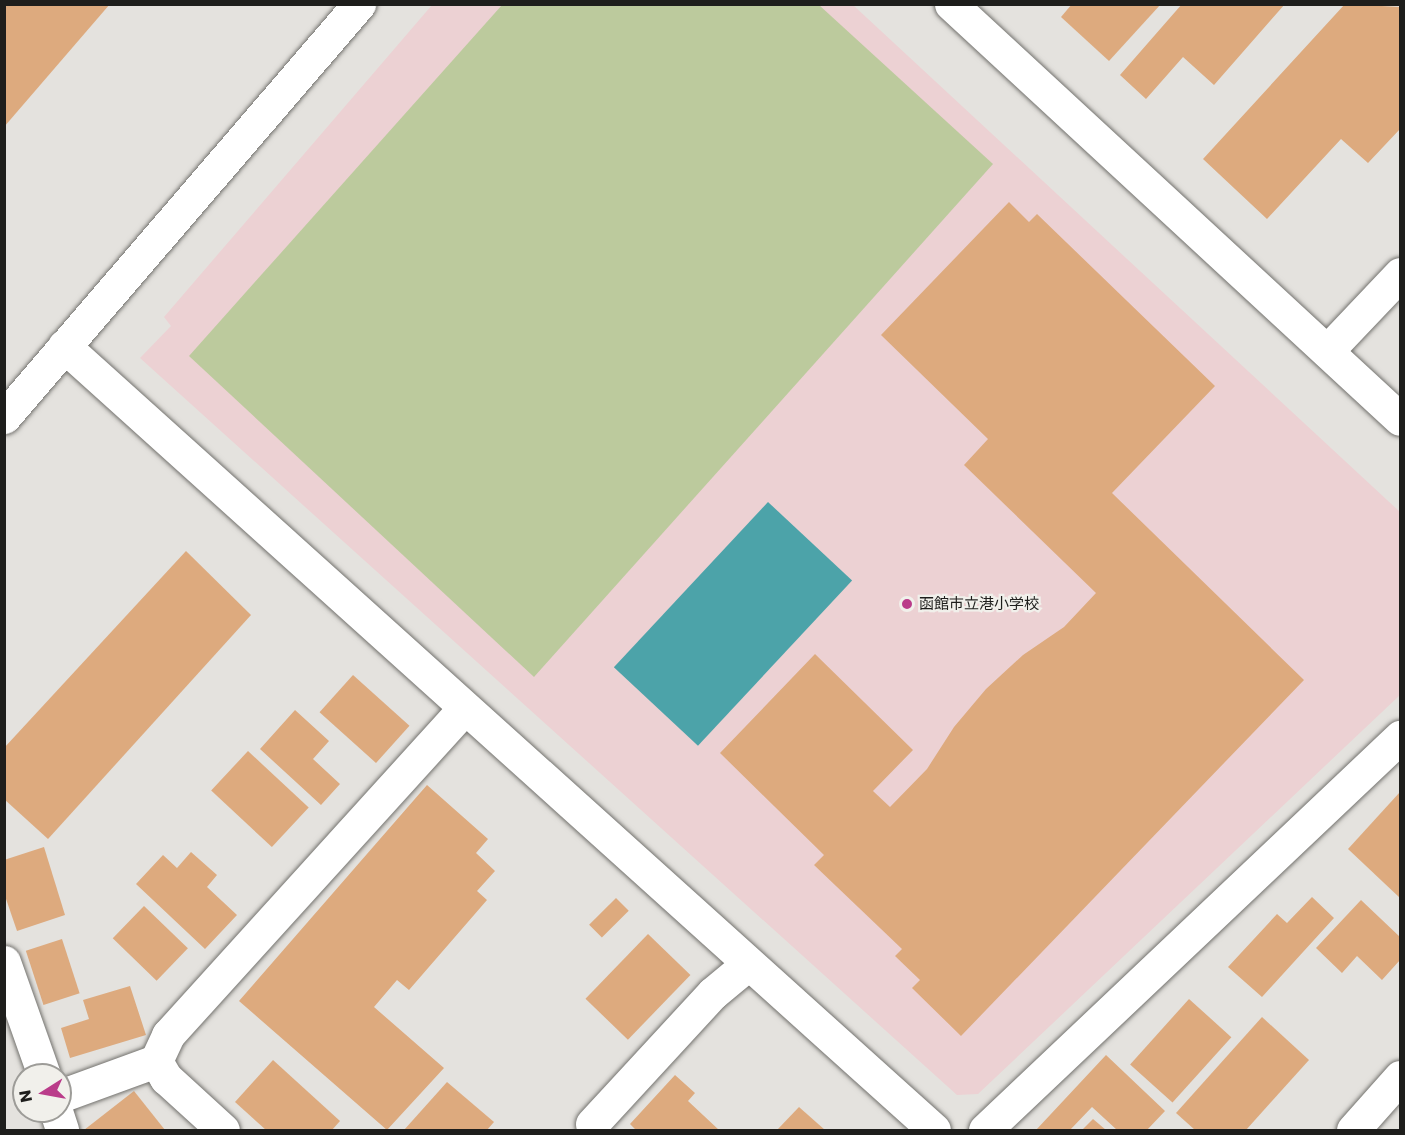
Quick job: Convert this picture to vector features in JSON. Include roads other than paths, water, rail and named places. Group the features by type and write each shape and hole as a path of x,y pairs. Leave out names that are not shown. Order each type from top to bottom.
{"street":[{"path":"4,417 359,4"},
{"path":"951,4 1401,419"},
{"path":"1327,351 1401,274"},
{"path":"64,346 934,1131"},
{"path":"72,1092 156,1061 168,1035 464,708"},
{"path":"986,1131 1401,737"},
{"path":"4,962 40,1063"},
{"path":"592,1124 713,993 748,964"},
{"path":"156,1061 166,1078 224,1131"},
{"path":"1353,1131 1401,1077"}],"water":[{"path":"768,502 852,580 698,746 614,667"}],"place":[{"name":"函館市立港小学校","path":"907,604"}]}
